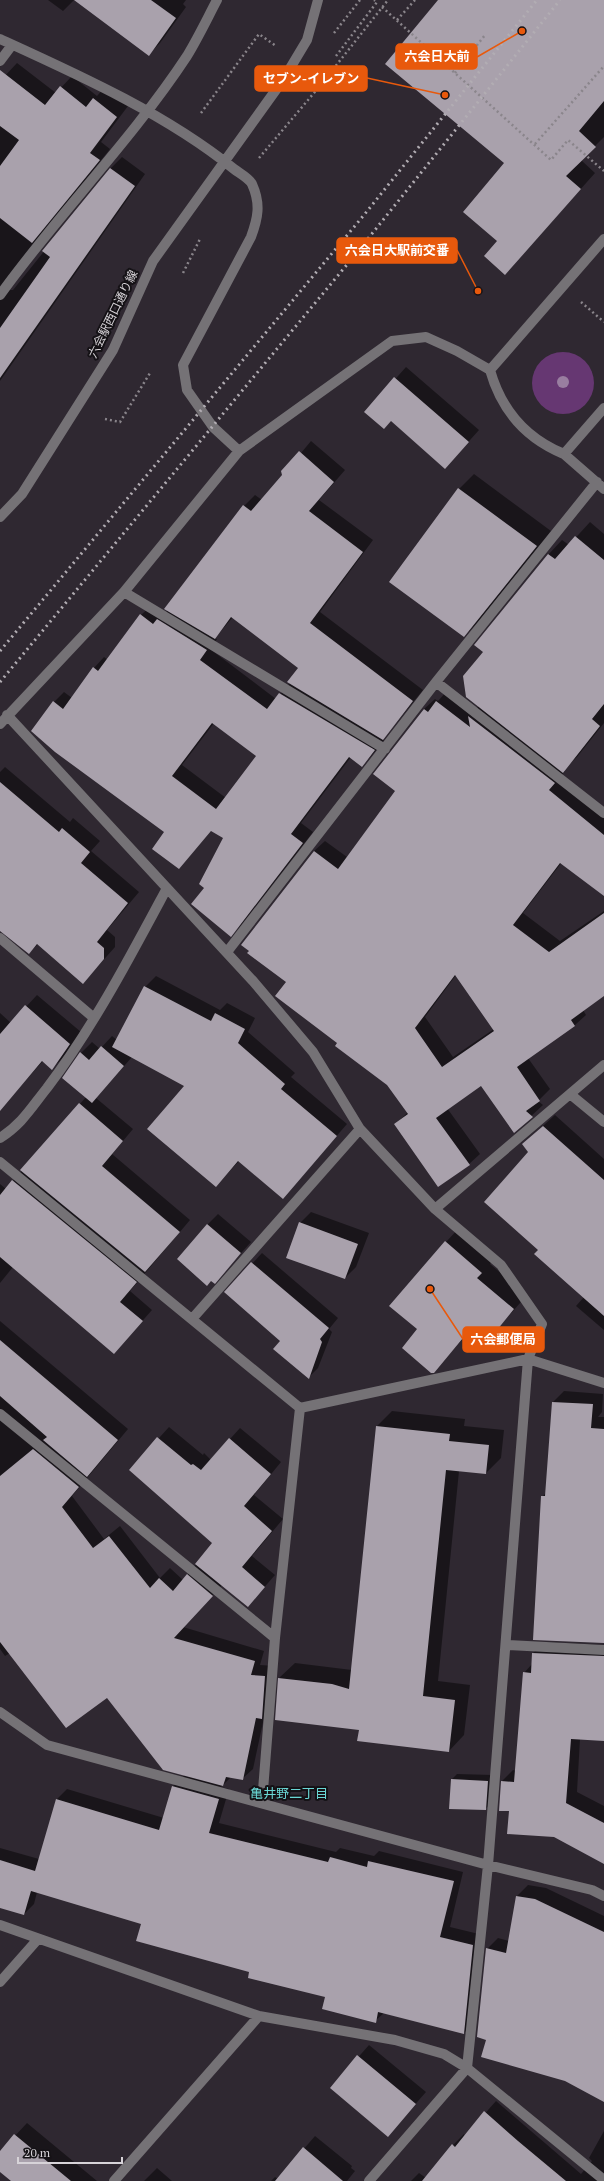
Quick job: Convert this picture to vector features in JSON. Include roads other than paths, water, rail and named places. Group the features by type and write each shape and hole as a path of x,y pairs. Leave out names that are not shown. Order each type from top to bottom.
{"street":[{"path":"0,295 28,256 146,112 187,56 217,0"},
{"name":"六会駅西口通り線","path":"0,518 22,494 113,350 153,261 283,80 303,47 318,0"},
{"path":"0,39 125,98 224,161 251,183 257,204 258,218 251,237 183,365 186,390 213,427 239,451"},
{"path":"0,61 12,45"},
{"path":"490,370 604,239"},
{"path":"227,952 436,682 600,485 564,454 546,447 517,423 496,391 490,370 457,351 426,337 392,341 239,451 124,592 3,719 167,888 253,981 313,1052 360,1129 435,1209 501,1265 542,1324 528,1359 488,1865 467,2068 369,2181"},
{"path":"564,454 604,408"},
{"path":"124,592 385,749"},
{"path":"436,682 604,813"},
{"path":"0,1138 16,1128 71,1056 114,987 167,888"},
{"path":"0,938 94,1018"},
{"path":"435,1209 604,1065"},
{"path":"570,1094 604,1122"},
{"path":"192,1319 360,1129"},
{"path":"0,1162 300,1408"},
{"path":"300,1408 528,1359 604,1383"},
{"path":"262,1803 275,1638 300,1408"},
{"path":"0,1414 275,1638"},
{"path":"506,1644 604,1650"},
{"path":"0,1712 47,1745 488,1865 592,1890 604,1896"},
{"path":"0,1925 259,2016 395,2040 444,2054 467,2068 604,2180"},
{"path":"0,1982 38,1939"},
{"path":"114,2181 259,2016"}],"railway":[{"path":"0,651 364,215 537,0"},
{"path":"0,682 350,261 560,0"}],"place":[{"name":"六会日大前","path":"522,31"},
{"name":"セブン-イレブン","path":"445,95"},
{"name":"六会日大駅前交番","path":"478,291"},
{"name":"六会郵便局","path":"430,1289"}],"district":[{"name":"亀井野二丁目","path":"289,1793"}]}
